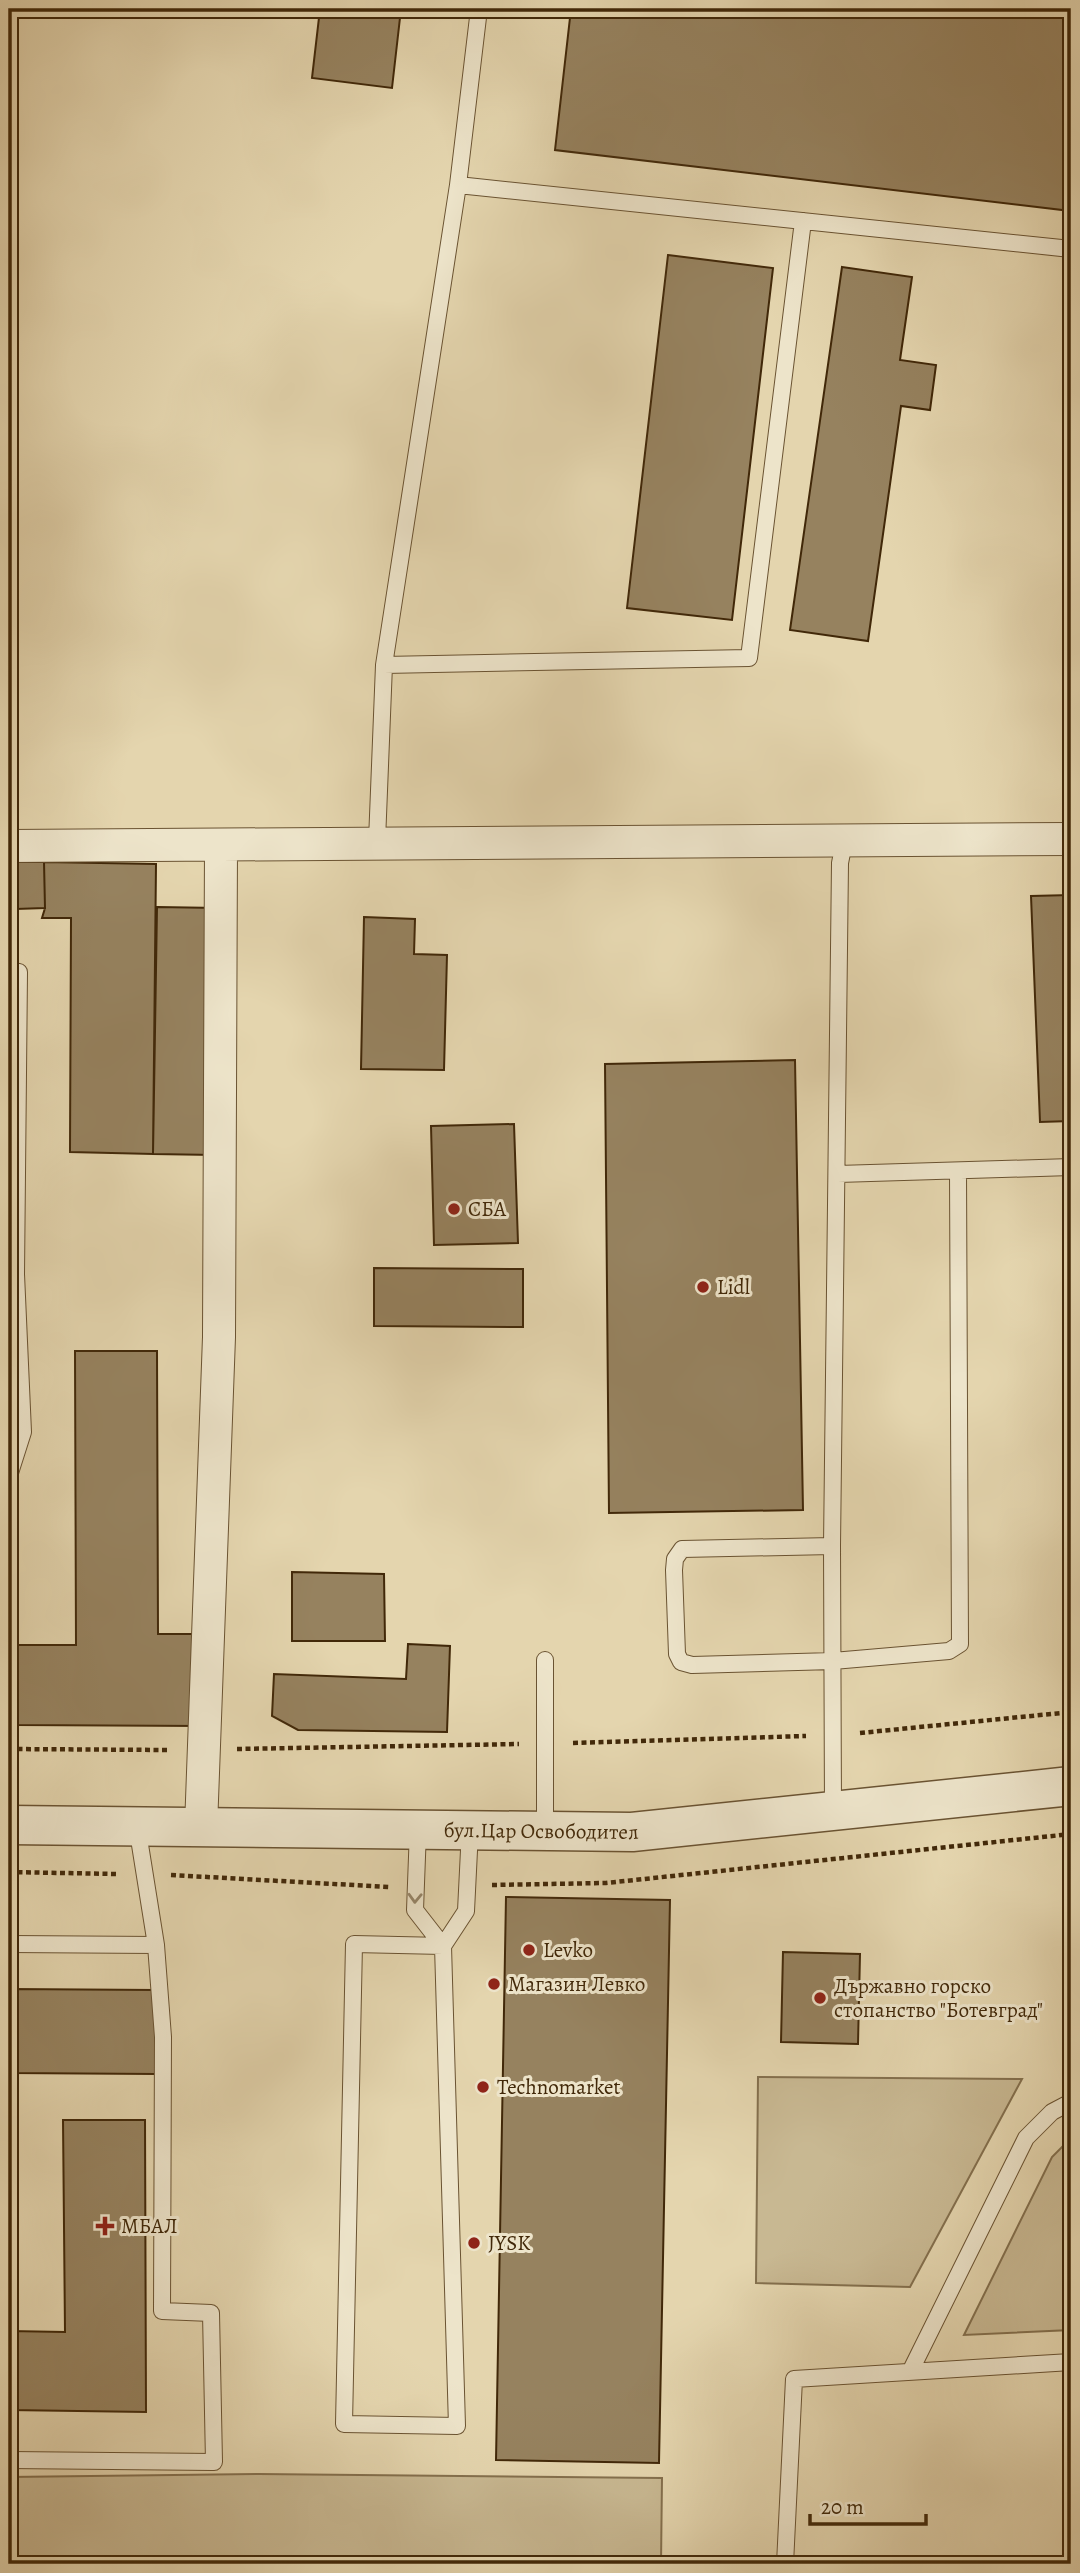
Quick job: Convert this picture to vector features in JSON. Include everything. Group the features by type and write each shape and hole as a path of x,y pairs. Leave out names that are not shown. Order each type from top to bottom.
{"street":[{"path":"9,846 221,847 377,841 1071,839"},
{"path":"201,1827 219,1337 221,847"},
{"name":"бул.Цар Освободител","path":"9,1825 632,1832 1071,1786"}],"lane":[{"path":"377,841 384,665 458,185 479,9"},
{"path":"458,185 1071,249"},
{"path":"384,665 749,658 803,221"},
{"path":"833,1811 832,1546 840,863 845,838"},
{"path":"9,971 19,972 12,1274 23,1432 9,1476"},
{"path":"838,1174 1071,1167"},
{"path":"832,1546 682,1549 675,1559 674,1570 677,1654 681,1662 692,1665 833,1661 949,1651 960,1644 958,1172"},
{"path":"545,1660 545,1831"},
{"path":"9,2460 214,2462 211,2313 162,2311 163,2037 156,1945 137,1826"},
{"path":"418,1830 415,1910 443,1946"},
{"path":"443,1946 354,1944 344,2424 457,2426 443,1946 466,1911 470,1830"},
{"path":"9,1944 156,1945"},
{"path":"911,2370 1026,2138 1052,2112 1071,2102"},
{"path":"785,2564 794,2378 1071,2362"}],"shaded area":[{"path":"758,2077 1022,2079 910,2287 756,2283"},
{"path":"1071,2138 1071,2330 964,2335 1052,2157"},
{"path":"259,2474 662,2478 661,2564 9,2564 9,2477"}],"building":[{"path":"320,9 401,9 392,88 312,78"},
{"path":"571,9 1071,9 1071,211 555,150"},
{"path":"668,255 773,268 732,620 627,608"},
{"path":"842,267 912,277 900,360 936,365 930,410 901,406 868,641 790,630"},
{"path":"9,862 15,862 16,934 9,934"},
{"path":"15,862 44,862 45,908 16,909"},
{"path":"44,862 156,864 153,1154 70,1152 71,918 42,918 45,908"},
{"path":"1071,895 1071,1121 1040,1122 1031,896"},
{"path":"157,907 218,908 215,1155 153,1154"},
{"path":"364,917 415,919 414,954 447,955 444,1070 361,1069"},
{"name":"Lidl","path":"795,1060 803,1510 609,1513 605,1064"},
{"path":"514,1124 518,1243 434,1245 431,1126"},
{"path":"374,1268 523,1269 523,1327 374,1326"},
{"path":"75,1351 157,1351 158,1634 201,1634 201,1726 17,1725 17,1645 76,1645"},
{"path":"292,1572 384,1574 385,1641 292,1641"},
{"path":"408,1644 450,1646 447,1732 298,1730 272,1716 274,1674 406,1679"},
{"path":"506,1897 670,1900 659,2463 496,2460"},
{"name":"Държавно горско стопанство \"Ботевград\"","path":"783,1952 860,1954 858,2044 781,2042"},
{"path":"9,1989 156,1990 155,2074 9,2073"},
{"name":"МБАЛ","path":"63,2120 145,2120 146,2412 9,2410 9,2331 65,2332"}],"place":[{"name":"СБА","path":"454,1209"},
{"name":"Lidl","path":"703,1287"},
{"name":"Levko","path":"529,1950"},
{"name":"Магазин Левко","path":"494,1984"},
{"name":"Държавно горско стопанство \"Ботевград\"","path":"820,1998"},
{"name":"Technomarket","path":"483,2087"},
{"name":"МБАЛ","path":"105,2226"},
{"name":"JYSK","path":"474,2243"}]}
